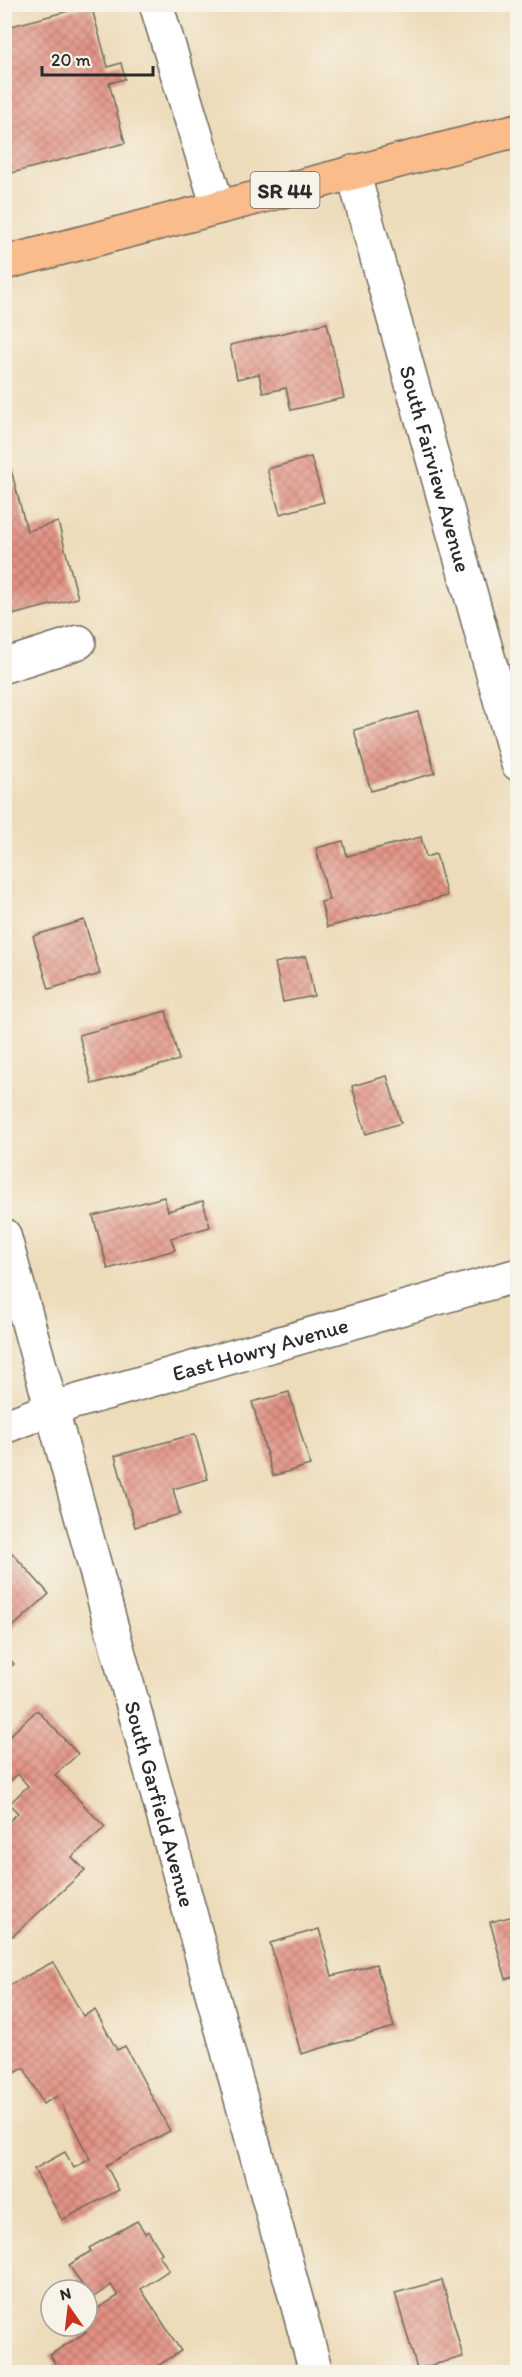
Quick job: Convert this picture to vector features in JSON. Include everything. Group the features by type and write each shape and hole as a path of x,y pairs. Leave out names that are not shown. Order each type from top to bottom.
{"main road":[{"name":"SR 44","path":"4,263 518,130"}],"street":[{"path":"156,4 218,207"},
{"name":"South Fairview Avenue","path":"353,172 518,764"},
{"path":"4,666 80,642"},
{"name":"South Garfield Avenue","path":"4,1235 316,2373"},
{"name":"East Howry Avenue","path":"4,1427 50,1409 518,1275"}],"building":[{"path":"91,5 108,67 121,63 125,79 109,83 125,143 4,175 4,28"},
{"path":"327,323 344,398 291,410 286,388 263,393 259,374 237,379 230,345"},
{"path":"311,457 324,502 280,514 267,469"},
{"path":"8,458 27,531 58,522 78,598 4,617 4,459"},
{"path":"418,712 435,773 371,791 354,730"},
{"path":"421,837 426,857 436,854 447,896 327,927 321,902 329,900 316,848 343,841 347,856"},
{"path":"84,920 100,974 49,989 33,936"},
{"path":"306,956 314,996 283,1002 275,963"},
{"path":"166,1011 179,1060 92,1084 79,1035"},
{"path":"387,1076 401,1123 366,1134 352,1086"},
{"path":"164,1197 168,1211 203,1201 210,1227 171,1238 175,1250 108,1269 93,1216"},
{"path":"289,1392 310,1465 273,1476 252,1402"},
{"path":"195,1434 208,1479 173,1489 180,1514 135,1527 115,1456"},
{"path":"5,1545 49,1594 5,1634"},
{"path":"4,1653 14,1664 4,1673"},
{"path":"37,1710 78,1754 55,1775 105,1827 72,1857 85,1870 13,1936 4,1927 4,1826 18,1813 9,1804 28,1786 18,1774 4,1787 4,1741"},
{"path":"518,1915 518,1975 506,1979 490,1922"},
{"path":"319,1929 332,1976 376,1964 394,2027 301,2054 270,1943"},
{"path":"53,1962 83,2016 95,2010 117,2050 125,2046 170,2131 106,2165 119,2190 62,2220 34,2169 65,2152 74,2168 90,2159 57,2096 43,2104 24,2068 11,2075 4,2062 4,1988"},
{"path":"137,2221 145,2233 148,2231 162,2253 159,2255 169,2270 141,2289 181,2351 148,2372 45,2372 56,2365 50,2355 77,2338 99,2338 99,2308 118,2296 111,2285 99,2293 99,2278 77,2278 69,2265 91,2251 89,2248"},
{"path":"442,2280 463,2357 417,2369 395,2293"},
{"path":"4,2354 17,2372 4,2372"}]}
